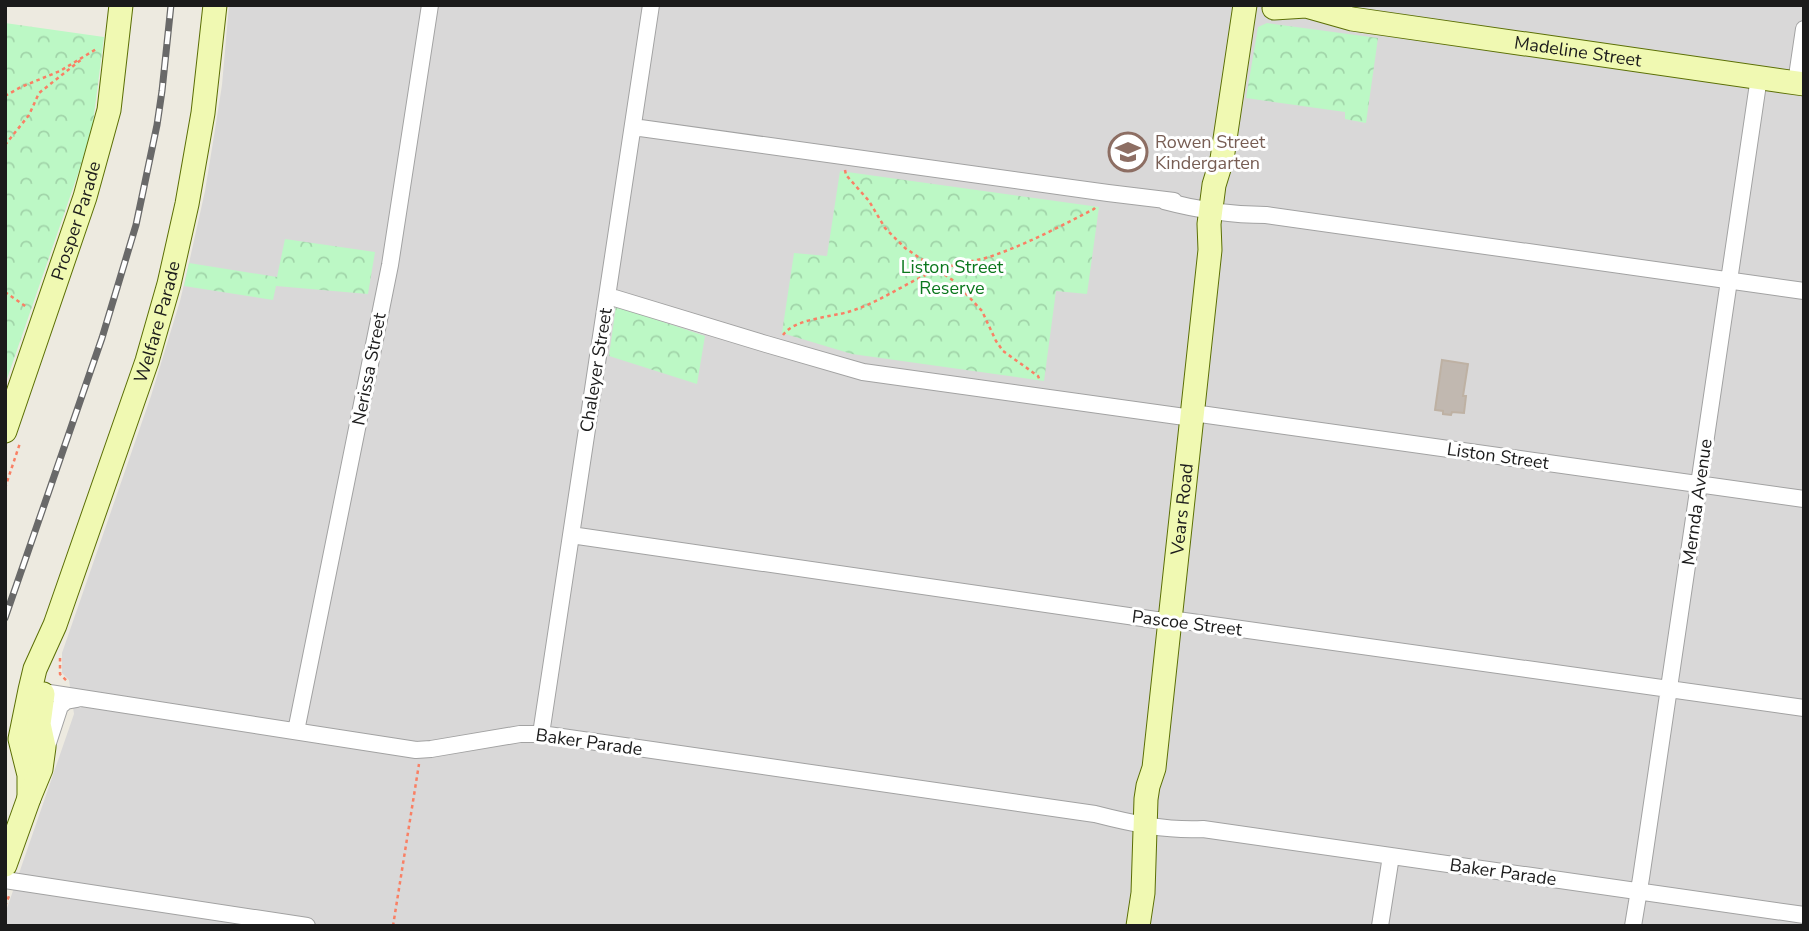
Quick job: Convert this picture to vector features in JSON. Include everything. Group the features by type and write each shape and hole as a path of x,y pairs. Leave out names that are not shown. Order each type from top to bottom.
{"street":[{"name":"Prosper Parade","path":"5,431 85,197 109,110 121,5"},
{"name":"Welfare Parade","path":"5,865 38,779 44,755 36,691 40,655 55,625 147,361 169,284 203,113 215,5"},
{"name":"Nerissa Street","path":"296,731 390,265 430,5"},
{"name":"Chaleyer Street","path":"541,734 651,5"},
{"name":"Vears Road","path":"1138,926 1151,822 1148,786 1154,768 1210,250 1217,226 1215,208 1245,5"},
{"name":"Madeline Street","path":"1265,6 1306,6 1800,83"},
{"path":"1800,83 1804,29"},
{"name":"Mernda Avenue","path":"1633,926 1759,77"},
{"path":"633,127 1164,201 1196,209 1241,208 1266,215 1804,290"},
{"name":"Liston Street","path":"607,296 863,372 1804,499"},
{"name":"Pascoe Street","path":"571,535 1142,618 1177,620 1804,708"},
{"name":"Welfare Parade","path":"29,797 29,775 20,739 36,691"},
{"name":"Baker Parade","path":"36,691 422,750 520,734 541,734 1151,822 1180,822 1203,829 1804,915"},
{"path":"44,755 60,706 66,701 83,698"},
{"path":"1380,926 1391,856"},
{"path":"5,880 307,926"}],"path":[{"path":"5,96 60,71 103,45 119,29"},
{"path":"5,145 29,115 39,93 90,53"},
{"path":"845,170 846,175 870,201 885,228 905,248 954,281 982,311 1003,351 1038,376 1040,382"},
{"path":"783,335 791,327 867,306 937,270 992,256 1060,227 1097,205 1085,204"},
{"path":"393,926 419,764"}],"shaded area":[{"path":"229,5 1804,5 1804,926 5,926 5,914 74,714 69,680 62,673 62,653 151,396 180,301 205,191 222,85"}],"green space":[{"path":"5,23 104,37 93,123 7,379 5,379"},
{"path":"1267,23 1378,38 1366,123 1345,119 1345,112 1246,98 1258,27"},
{"name":"Liston Street Reserve","path":"840,171 1099,207 1087,294 1056,291 1044,381 852,354 782,333 794,253 827,256"},
{"path":"285,239 375,252 368,294 276,286 273,300 184,286 189,263 277,277"},
{"path":"616,306 705,336 697,384 609,356"}],"building":[{"path":"1442,360 1468,364 1463,396 1466,396 1464,413 1452,412 1451,415 1435,410"}],"railway":[{"path":"5,618 102,338 136,225 157,125 171,5"}],"place":[{"name":"Rowen Street Kindergarten","path":"1128,152"}]}
